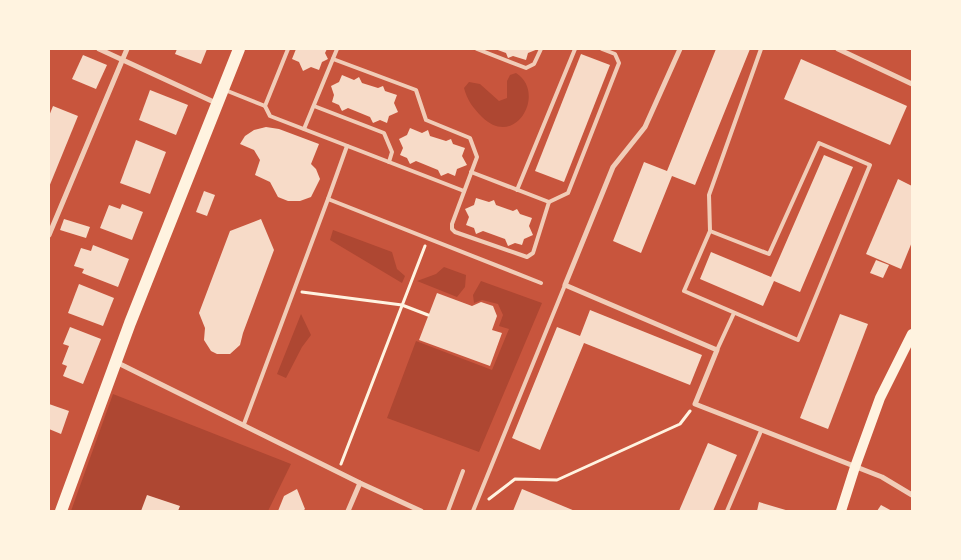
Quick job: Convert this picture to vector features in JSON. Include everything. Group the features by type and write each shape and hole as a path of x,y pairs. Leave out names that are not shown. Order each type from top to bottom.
{"main road":[{"path":"60,511 116,362 239,49"},
{"path":"842,511 855,467 880,398 912,334"}],"street":[{"path":"98,49 218,103"},
{"path":"49,235 127,49"},
{"path":"680,49 645,127 613,167 565,286 716,350 695,404 761,432 882,477 912,495"},
{"path":"838,49 912,84"},
{"path":"116,362 360,483 421,511"},
{"path":"348,511 360,483"}],"lane":[{"path":"265,106 288,49"},
{"path":"304,129 337,49"},
{"path":"477,49 526,68 534,64 541,49"},
{"path":"517,190 574,49"},
{"path":"471,172 549,202 568,193 619,63 615,54 602,49"},
{"path":"710,231 769,254 819,143 870,165 798,340 684,290 710,231 709,196 761,49"},
{"path":"333,59 416,90 426,120 470,138 477,156 452,224 453,231 524,257 530,256 534,253 549,202"},
{"path":"223,90 265,106 270,116 464,191"},
{"path":"314,106 384,133 392,152 389,162"},
{"path":"244,424 348,146"},
{"path":"328,199 541,283"},
{"path":"473,511 565,286"},
{"path":"716,350 734,313"},
{"path":"727,511 761,432"},
{"path":"448,511 463,471"}],"path":[{"path":"338,472 428,239"},
{"path":"294,291 402,305 428,315"},
{"path":"473,511 515,479 557,480 680,424 695,404"}],"shaded area":[{"path":"516,73 525,82 529,93 528,104 523,115 516,123 506,127 494,125 482,117 476,110 464,88 469,82 480,84 499,101 507,98 507,81 510,75"},
{"path":"333,230 392,252 397,269 405,276 402,283 330,240"},
{"path":"444,267 466,275 465,287 457,297 417,281 436,274"},
{"path":"481,281 542,303 479,452 387,418 416,341 492,370 509,329 499,326 503,315 498,304 482,300 474,303 473,295"},
{"path":"301,314 311,335 302,347 286,378 277,374"},
{"path":"113,394 291,464 268,511 71,511"}],"building":[{"path":"177,49 207,49 201,64 175,54"},
{"path":"296,49 327,49 325,53 328,59 322,62 319,70 311,67 303,71 299,62 292,59"},
{"path":"495,49 538,49 528,53 526,60 513,56 508,58 506,53"},
{"path":"716,49 750,49 695,185 672,176 641,253 613,241 644,162 667,171"},
{"path":"581,54 610,65 564,182 535,171"},
{"path":"83,55 107,65 96,89 72,79"},
{"path":"801,59 907,106 890,145 784,99"},
{"path":"342,75 354,80 359,77 362,83 378,88 383,86 385,91 397,95 394,103 398,112 389,116 387,123 380,120 373,123 370,117 348,108 342,111 339,105 332,102 334,95 331,86 339,82"},
{"path":"150,90 188,105 176,135 139,120"},
{"path":"53,106 78,116 49,187 49,116"},
{"path":"266,127 279,129 319,144 311,164 316,169 320,179 311,197 300,201 288,201 278,197 270,182 255,175 260,160 254,150 240,144 245,136 254,130"},
{"path":"410,128 422,133 428,130 430,136 446,141 451,139 453,144 465,148 462,156 467,165 457,169 455,176 448,173 441,176 438,170 416,161 410,164 407,158 400,155 403,148 399,139 407,135"},
{"path":"136,140 166,152 150,194 120,183"},
{"path":"824,155 853,167 800,292 774,281 763,306 700,279 711,252 771,277"},
{"path":"898,179 912,186 912,242 901,269 866,254"},
{"path":"204,191 215,195 207,216 196,212"},
{"path":"476,198 489,202 494,200 496,205 513,211 517,209 520,214 532,218 529,226 533,235 524,239 522,245 515,243 508,246 505,239 483,231 476,234 474,228 466,225 469,217 465,209 474,205"},
{"path":"122,204 143,212 132,240 100,228 109,205 120,209"},
{"path":"64,219 90,227 86,238 60,230"},
{"path":"261,219 274,250 240,345 230,354 217,354 211,351 204,340 205,328 199,313 230,231"},
{"path":"93,245 129,259 118,287 82,273 84,269 74,266 81,248 91,251"},
{"path":"876,260 889,265 883,278 870,273"},
{"path":"79,284 114,298 103,326 68,313"},
{"path":"437,293 472,306 481,302 493,306 497,316 492,330 502,333 490,366 419,340"},
{"path":"590,310 702,355 690,385 584,343 540,450 512,438 557,327 580,336"},
{"path":"840,314 868,324 828,429 800,418"},
{"path":"70,327 101,339 83,384 63,376 67,366 62,364 69,346 63,344"},
{"path":"49,404 69,411 61,434 49,429"},
{"path":"708,443 737,455 713,511 679,511"},
{"path":"297,489 305,509 303,511 278,511 284,496"},
{"path":"522,489 575,511 513,511"},
{"path":"147,495 180,506 178,511 141,511"},
{"path":"759,502 789,511 757,511"},
{"path":"881,505 892,511 877,511"}]}
